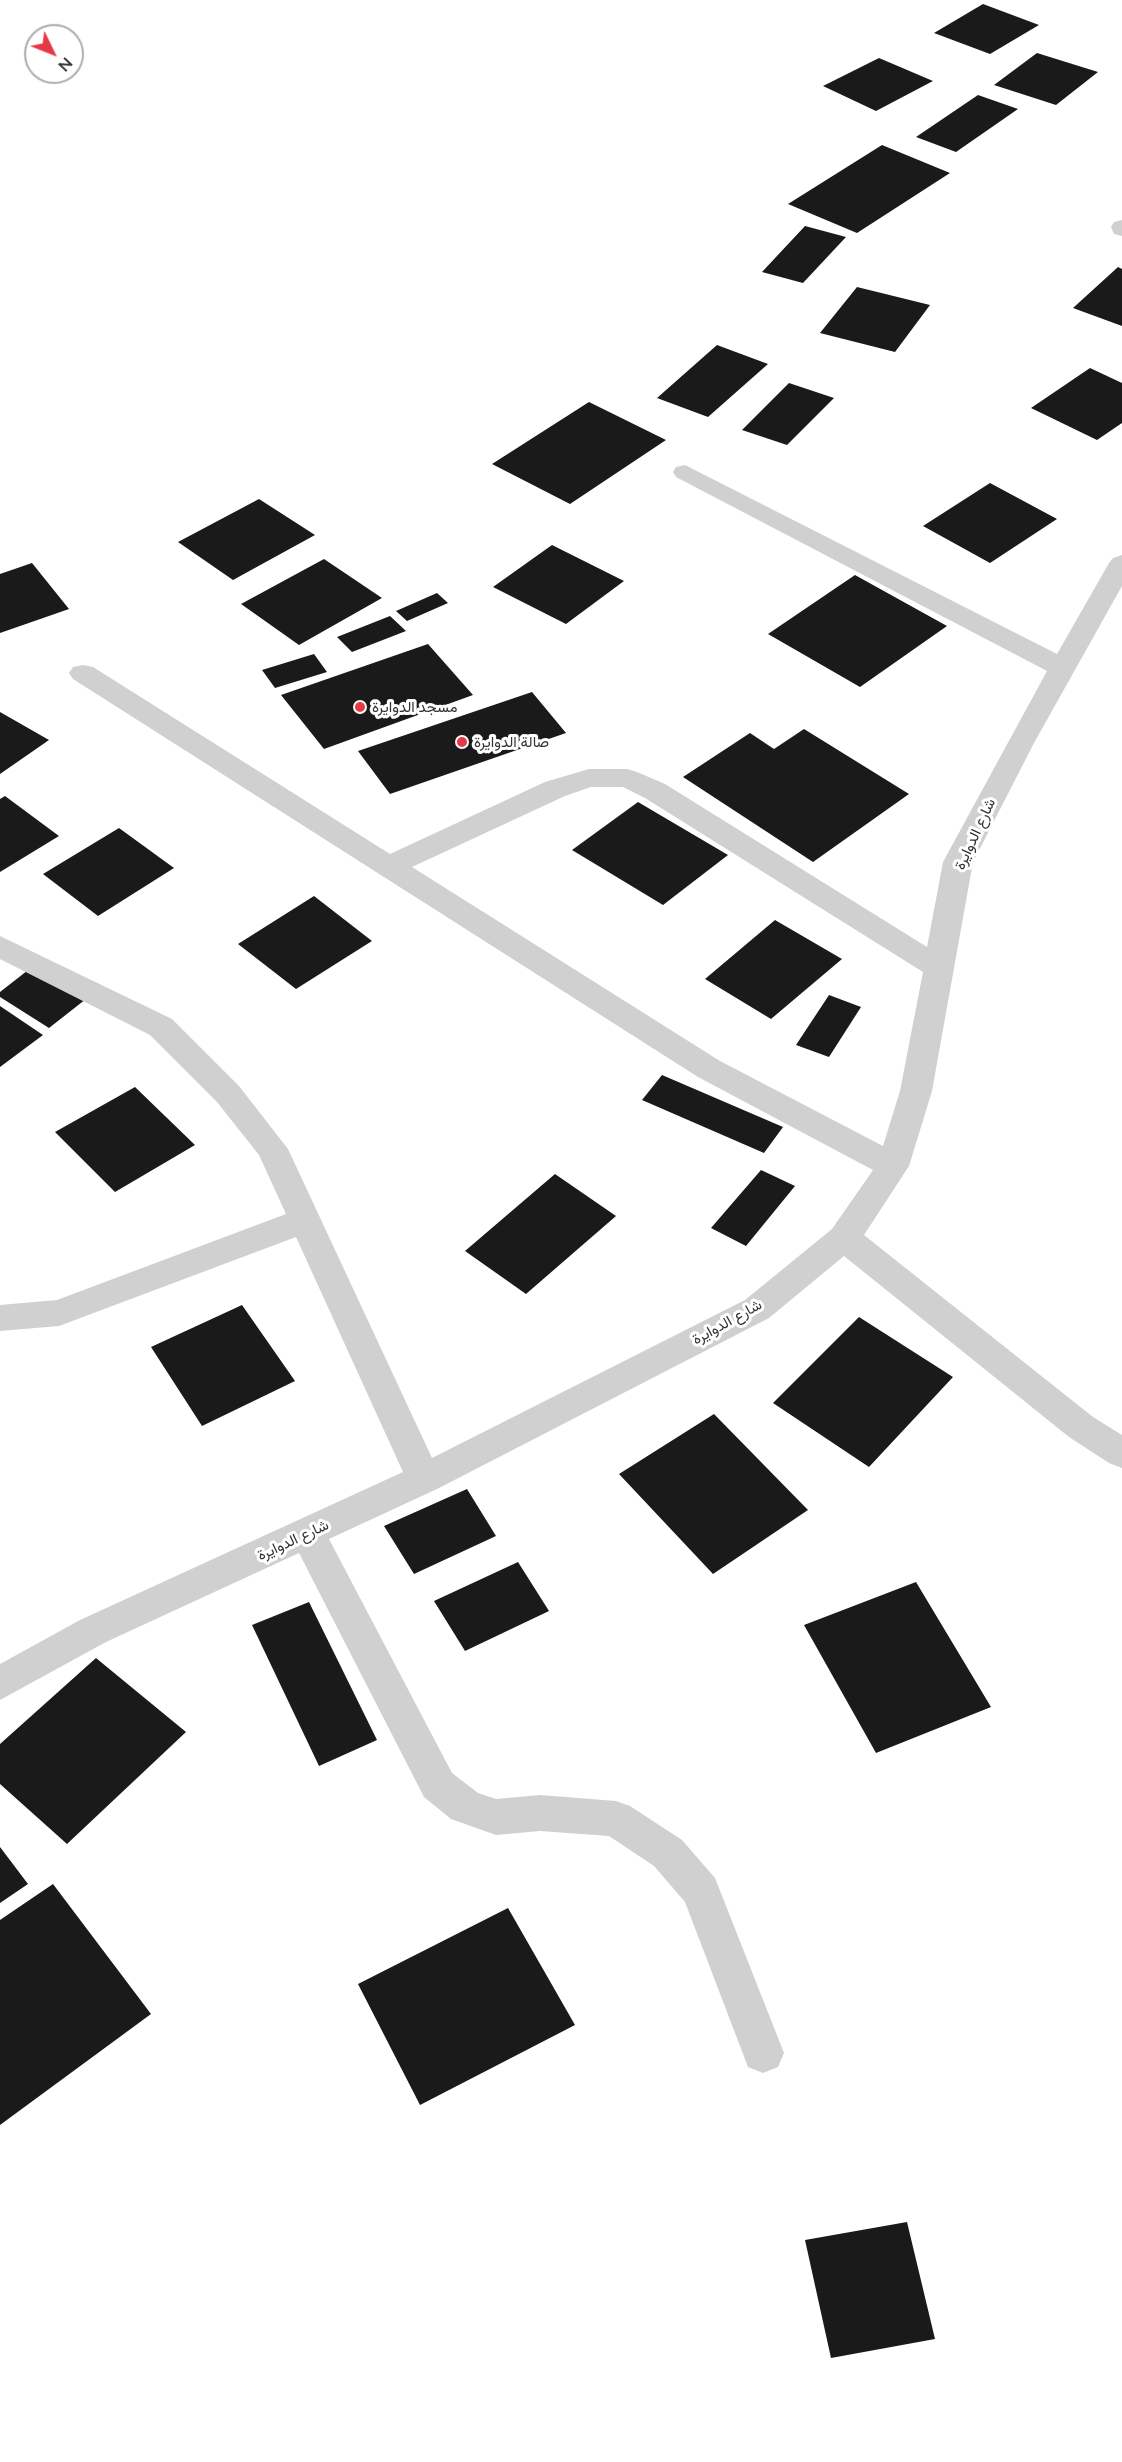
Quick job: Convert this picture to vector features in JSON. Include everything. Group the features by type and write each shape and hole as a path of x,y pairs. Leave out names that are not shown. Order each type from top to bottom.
{"street":[{"path":"685,472 1062,668"},
{"name":"شارع الدوايرة","path":"0,1683 93,1631 424,1479 757,1309 844,1238 893,1166 916,1091 958,862 1062,668 1122,563"},
{"path":"83,674 709,1070 893,1166"},
{"path":"387,867 555,789 589,778 627,778 655,791 939,968"},
{"path":"0,946 161,1027 228,1094 272,1149 424,1479"},
{"path":"0,1318 58,1313 305,1220"},
{"path":"844,1238 1081,1427 1122,1453"},
{"path":"307,1533 438,1785 465,1806 496,1817 540,1813 616,1819 668,1853 701,1890 763,2053"}],"building":[{"path":"983,4 1039,25 990,54 934,33"},
{"path":"1037,53 1098,72 1056,105 994,85"},
{"path":"879,58 933,81 876,111 823,86"},
{"path":"978,95 1018,109 956,152 916,137"},
{"path":"882,145 950,173 857,233 788,204"},
{"path":"805,226 846,237 803,283 762,272"},
{"path":"1118,267 1122,269 1122,326 1073,308"},
{"path":"857,287 930,305 895,352 820,333"},
{"path":"717,345 768,364 708,417 657,398"},
{"path":"1090,368 1122,383 1122,423 1097,440 1031,408"},
{"path":"789,383 834,398 787,445 742,430"},
{"path":"589,402 666,440 570,504 492,464"},
{"path":"990,483 1057,519 990,563 923,526"},
{"path":"259,499 315,535 233,580 178,542"},
{"path":"552,545 624,581 566,624 493,587"},
{"path":"324,559 382,598 299,645 241,604"},
{"path":"32,563 69,609 0,633 0,574"},
{"path":"855,575 947,626 860,687 768,634"},
{"path":"437,593 448,603 407,621 396,611"},
{"path":"390,616 406,631 352,652 337,637"},
{"path":"428,644 473,695 324,749 281,695"},
{"path":"314,654 327,672 275,688 262,670"},
{"name":"صالة الدوايرة","path":"532,692 566,733 390,794 358,751"},
{"path":"0,712 49,740 0,774"},
{"path":"804,729 909,794 813,862 683,777 750,733 774,749"},
{"path":"5,796 59,836 0,872 0,799"},
{"path":"638,802 728,855 663,905 572,850"},
{"path":"119,828 174,868 98,916 43,874"},
{"path":"314,896 372,941 296,989 238,944"},
{"path":"775,920 842,959 771,1019 705,979"},
{"path":"32,967 86,999 49,1028 0,997 0,992"},
{"path":"829,995 861,1007 829,1057 796,1045"},
{"path":"0,1006 43,1035 0,1067"},
{"path":"662,1075 783,1127 764,1153 642,1100"},
{"path":"135,1087 195,1145 115,1192 55,1132"},
{"path":"761,1170 795,1186 746,1246 711,1228"},
{"path":"555,1174 616,1216 526,1294 465,1251"},
{"path":"242,1305 295,1381 202,1426 151,1347"},
{"path":"859,1317 953,1377 869,1467 773,1403"},
{"path":"714,1414 808,1510 713,1574 619,1474"},
{"path":"467,1489 496,1536 414,1574 384,1526"},
{"path":"518,1562 549,1611 465,1651 434,1601"},
{"path":"916,1582 991,1707 876,1753 804,1625"},
{"path":"309,1602 377,1740 319,1766 252,1625"},
{"path":"96,1658 186,1732 67,1844 0,1784 0,1744"},
{"path":"0,1847 28,1884 0,1903"},
{"path":"53,1884 151,2014 0,2125 0,1920"},
{"path":"508,1908 575,2025 420,2105 358,1984"},
{"path":"907,2222 935,2339 831,2358 805,2240"}],"place":[{"name":"مسجد الدوايرة","path":"360,707"},
{"name":"صالة الدوايرة","path":"462,742"}]}
